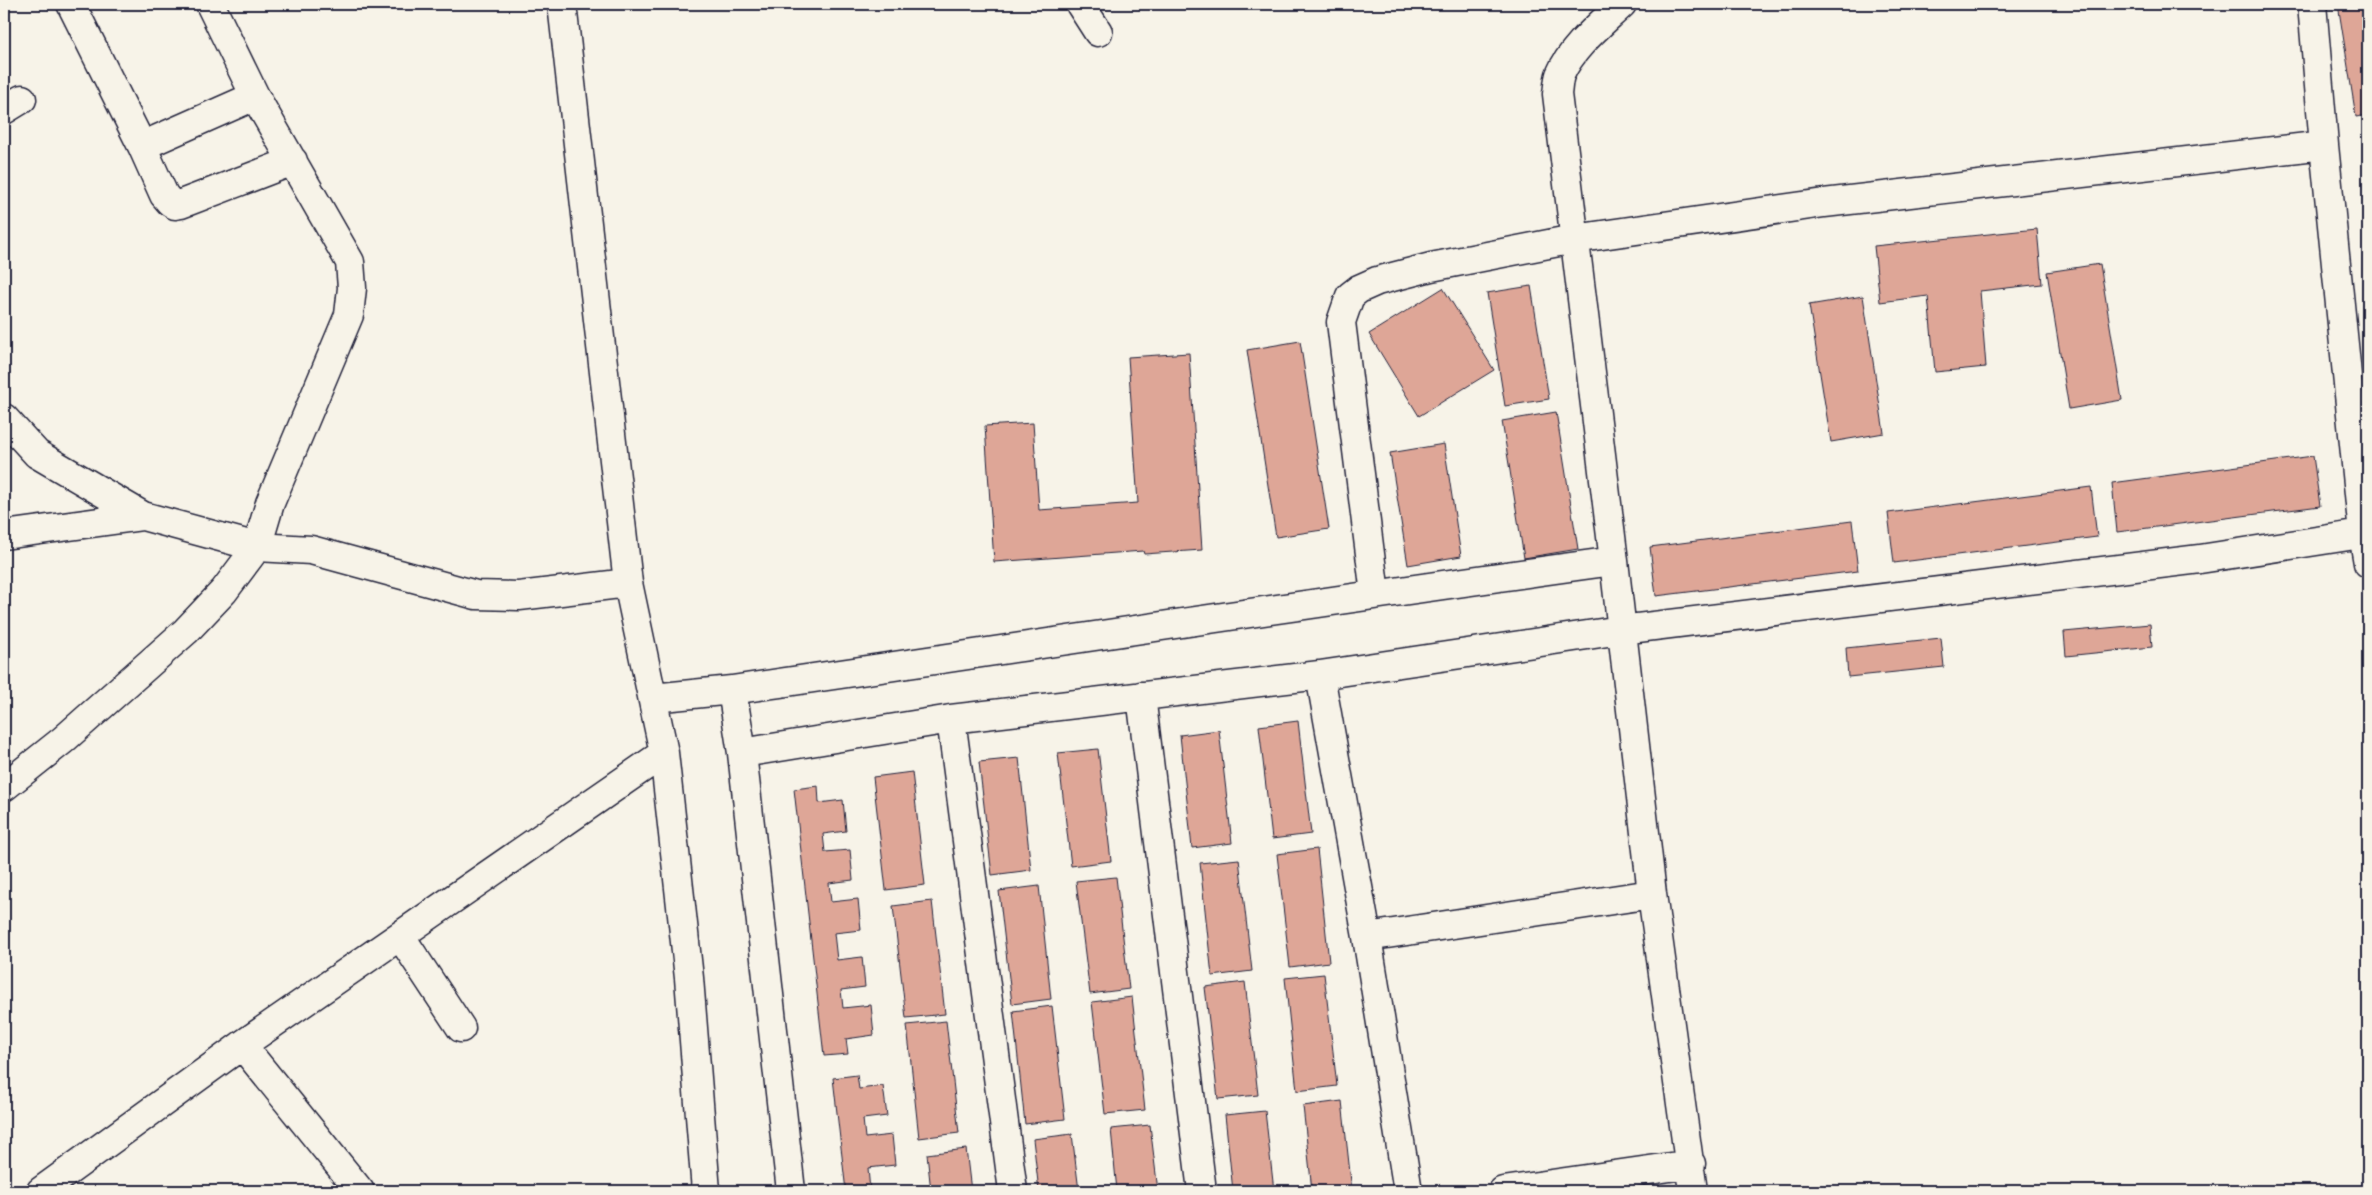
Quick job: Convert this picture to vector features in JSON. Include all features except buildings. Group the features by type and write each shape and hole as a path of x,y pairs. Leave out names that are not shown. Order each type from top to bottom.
{"street":[{"path":"71,4 142,146 164,195 170,202 175,205 293,161"},
{"path":"4,787 63,740 186,631 224,591 257,547 270,503 350,315 352,288 350,262 255,96 210,4"},
{"path":"562,4 628,583 664,753 689,978 706,1191"},
{"path":"1080,4 1098,32"},
{"path":"1622,4 1583,42 1560,75 1557,94 1614,560 1652,894 1693,1191"},
{"path":"2312,4 2324,145 2368,563"},
{"path":"142,146 255,96"},
{"path":"1375,594 1341,322 1350,296 1359,289 1377,281 1431,267 1574,239 1824,203 2324,145"},
{"path":"4,418 37,454 143,516 257,547 311,550 476,595 519,596 628,583"},
{"path":"4,535 143,516"},
{"path":"742,753 951,719 1320,674 1621,630 2200,559 2366,533"},
{"path":"653,698 732,690 1614,560"},
{"path":"1320,674 1367,937 1408,1191"},
{"path":"732,690 742,753 791,1191"},
{"path":"1142,696 1202,1191"},
{"path":"951,719 1013,1191"},
{"path":"41,1191 242,1045 401,937 664,753"},
{"path":"1367,937 1652,894"},
{"path":"401,937 461,1028"},
{"path":"242,1045 360,1191"},
{"path":"1503,1191 1690,1164"}]}
